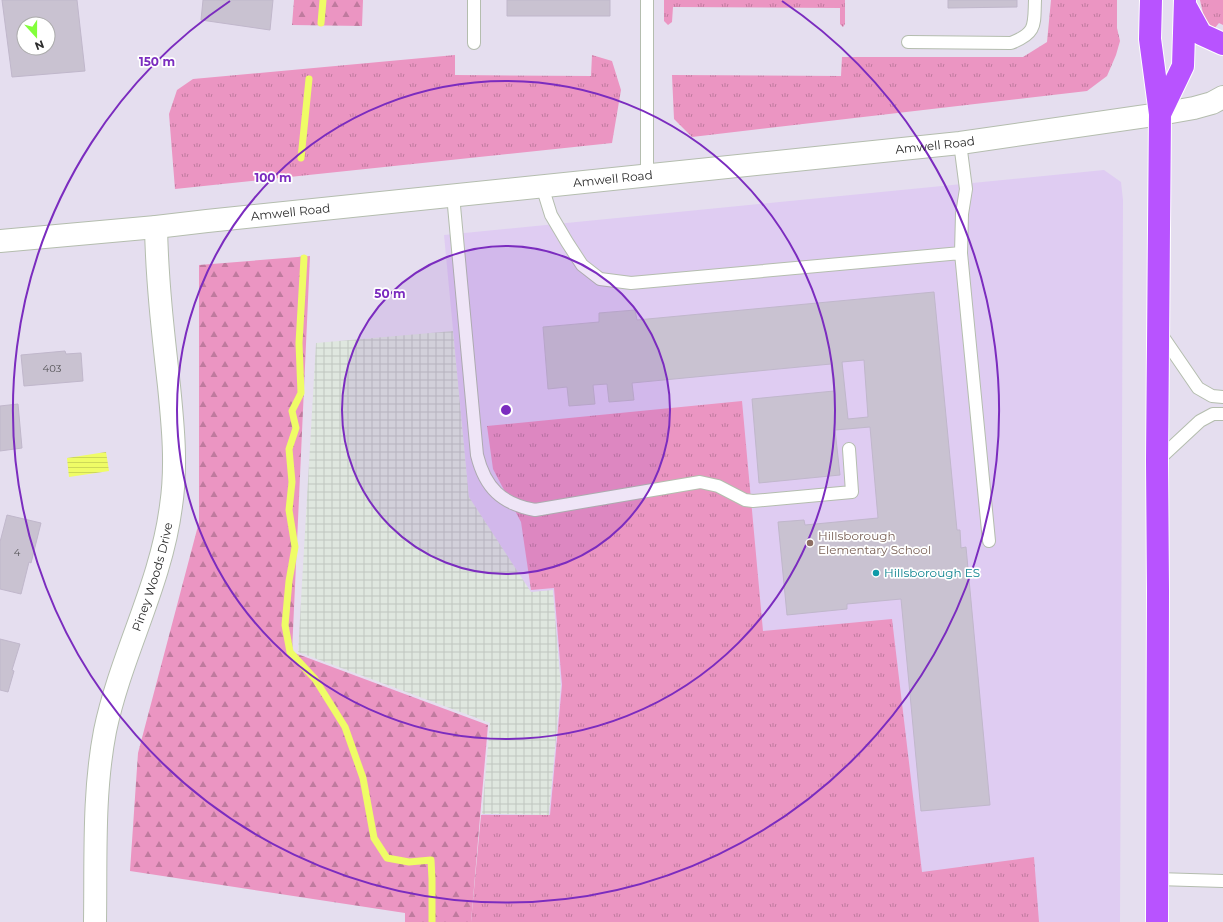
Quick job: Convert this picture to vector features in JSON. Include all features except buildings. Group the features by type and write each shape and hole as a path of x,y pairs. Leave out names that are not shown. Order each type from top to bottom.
{"main road":[{"path":"1151,0 1150,39 1160,114 1158,195 1159,332 1157,461 1157,922"},
{"path":"1160,114 1183,66 1185,2"},
{"path":"1185,2 1201,34 1223,44"},
{"name":"Amwell Road","path":"0,241 156,227 960,143 1160,114 1194,108 1223,97"},
{"name":"Piney Woods Drive","path":"95,922 96,816 99,775 105,731 116,688 150,596 161,556 171,507 174,482 174,445 157,266 156,227"}],"lane":[{"path":"474,0 474,43"},
{"path":"647,0 647,176"},
{"path":"908,42 1011,43 1024,38 1032,30 1035,0"},
{"path":"960,143 966,189 962,214 961,252 990,541"},
{"path":"542,186 551,215 567,242 582,265 600,279 631,283 961,252"},
{"path":"453,195 477,456 481,470 489,484 508,502 520,507 535,510 700,482 718,486 744,500 753,501 852,492 849,449"},
{"path":"1159,332 1198,388 1212,396 1223,397"},
{"path":"1157,461 1200,421 1213,414 1223,414"},
{"path":"1156,879 1223,881"}],"shaded area":[{"name":"Hillsborough Elementary School","path":"1104,170 1121,182 1123,200 1120,922 482,922 482,814 549,815 561,686 553,590 531,592 469,497 444,235"},
{"path":"453,331 469,497 553,590 561,686 549,815 482,814 490,723 298,652 316,343"},
{"path":"106,452 109,471 69,477 67,458"}],"green space":[{"path":"294,0 363,0 362,26 292,25"},
{"path":"664,0 845,0 845,24 843,27 840,24 840,8 673,7 672,22 668,25 664,21"},
{"path":"1051,0 1117,0 1117,28 1120,41 1116,55 1107,76 1087,91 692,137 674,119 672,75 841,76 842,57 1023,57 1047,42"},
{"path":"1200,0 1223,0 1223,25 1219,23 1214,29 1204,18"},
{"path":"455,55 455,75 591,76 592,55 612,61 621,90 612,143 175,189 169,114 177,90 193,79"},
{"path":"310,256 292,652 488,725 471,922 405,922 405,913 130,871 138,753 199,522 199,265"},
{"path":"742,401 763,631 892,619 922,872 1034,857 1039,922 471,922 481,815 550,815 562,685 554,588 531,590 521,522 493,469 487,426"}],"waterway":[{"path":"321,23 323,0"},
{"path":"301,158 309,79"},
{"path":"304,258 299,343 301,393 292,411 296,428 289,449 292,482 289,510 295,547 289,581 285,625 290,652 315,679 345,727 363,778 374,838 387,858 409,862 431,860 432,922"}],"place":[{"name":"Hillsborough Elementary School","path":"810,543"},
{"name":"Hillsborough ES","path":"876,573"}]}
